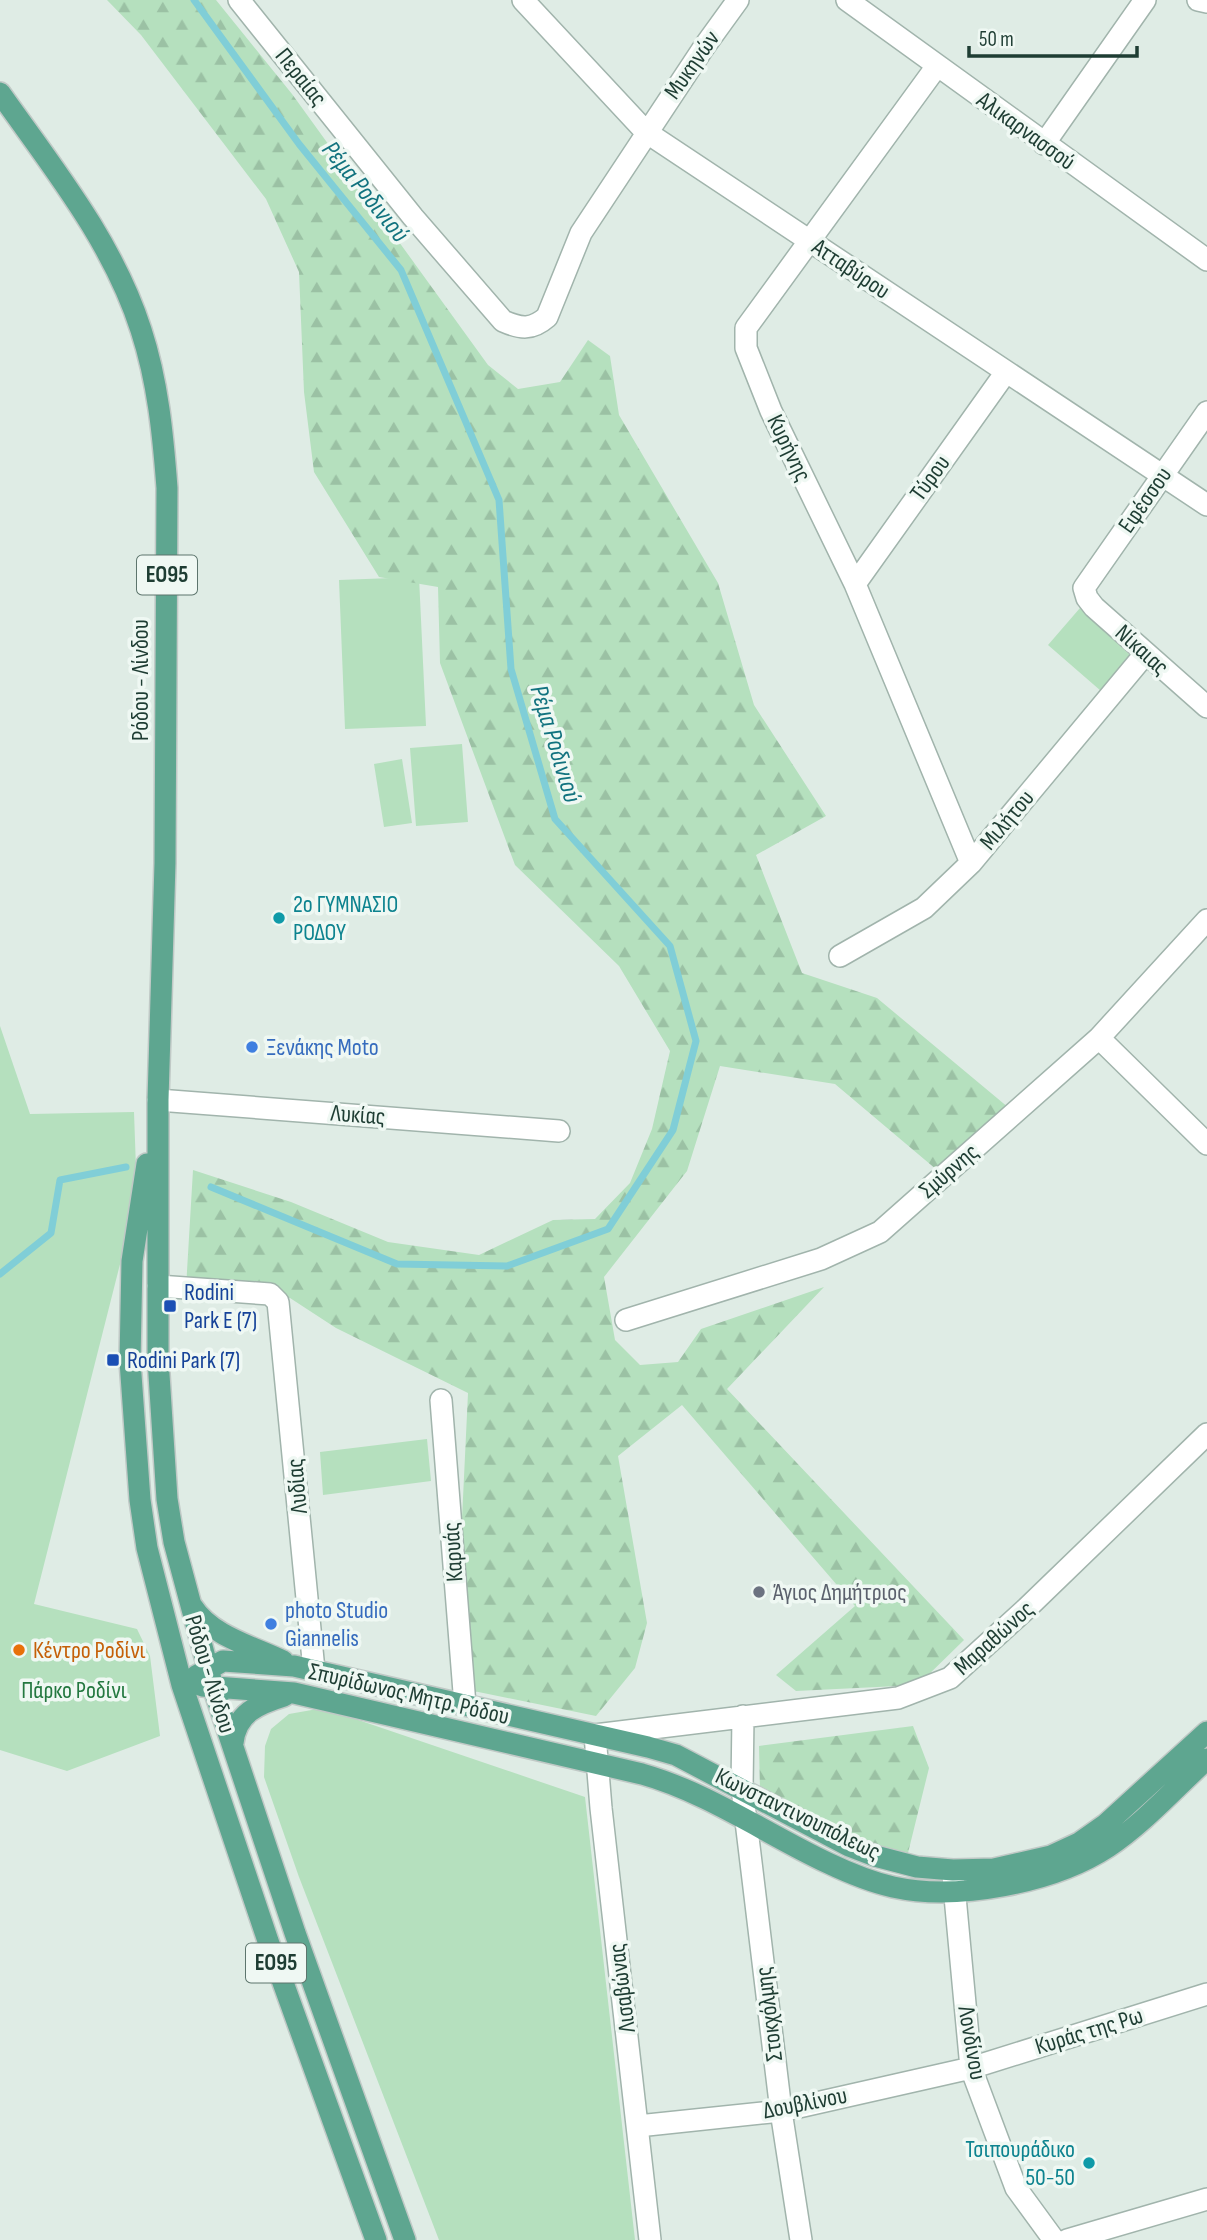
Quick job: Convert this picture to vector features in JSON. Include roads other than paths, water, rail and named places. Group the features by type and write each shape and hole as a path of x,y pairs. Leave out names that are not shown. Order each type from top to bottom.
{"main road":[{"name":"Ρόδου - Λίνδου","path":"0,93 67,187 106,248 141,330 154,380 167,488 165,863 158,1100 158,1359 167,1499 174,1542 210,1678 295,1933 405,2240"},
{"name":"Ρόδου - Λίνδου","path":"158,1100 132,1261 131,1361 135,1445 147,1548 182,1685 268,1941 376,2240"},
{"path":"189,1601 201,1619 217,1630 304,1668"},
{"name":"Σπυρίδωνος Μητρ. Ρόδου","path":"210,1678 217,1663 228,1661 304,1668 628,1742"},
{"name":"Σπυρίδωνος Μητρ. Ρόδου","path":"182,1685 210,1678 293,1693 621,1770"},
{"path":"233,1743 237,1725 248,1712 261,1704 293,1693"},
{"name":"Κωνσταντινουπόλεως","path":"621,1770 667,1781 829,1864 865,1879 922,1891 994,1869 1051,1856 1079,1843 1106,1824 1207,1732"},
{"name":"Κωνσταντινουπόλεως","path":"628,1742 676,1755 849,1846 985,1889 1024,1881 1076,1865 1109,1847 1207,1759"}],"street":[{"name":"Περαίας","path":"239,0 413,217 503,321 520,328 536,326"},
{"name":"Ατταβύρου","path":"523,0 646,132 1207,505"},
{"name":"Μυκηνών","path":"536,326 547,317 580,233 738,0"},
{"name":"Αλικαρνασσού","path":"847,0 1207,260"},
{"path":"1044,144 1145,0"},
{"path":"1198,0 1207,2"},
{"name":"Κυρήνης","path":"937,66 746,328 746,348 771,411 855,584 971,863"},
{"name":"Τύρου","path":"855,584 1006,372"},
{"name":"Εφέσσου","path":"1084,588 1207,412"},
{"name":"Νίκαιας","path":"1084,588 1094,607 1207,707"},
{"name":"Μιλήτου","path":"840,956 924,908 971,863 1146,653"},
{"name":"Σμύρνης","path":"626,1320 821,1259 880,1231 1099,1038 1207,920"},
{"path":"1099,1038 1207,1144"},
{"name":"Λυκίας","path":"158,1100 559,1131"},
{"name":"Λυδίας","path":"158,1286 270,1294 278,1302 304,1668"},
{"name":"Καρυάς","path":"442,1400 465,1705"},
{"name":"Μαραθώνος","path":"595,1735 898,1698 950,1678 1027,1608 1207,1434"},
{"name":"Στοκχόλμης","path":"743,1716 742,1788 781,2110 801,2240"},
{"name":"Λισαβώνας","path":"595,1735 650,2240"},
{"name":"Λονδίνου","path":"954,1880 971,2068 1016,2188 1054,2240"},
{"name":"Κυράς της Ρω","path":"971,2068 1207,1994"},
{"name":"Δουβλίνου","path":"638,2126 781,2110 971,2068"},
{"path":"1067,2240 1207,2199"}],"waterway":[{"name":"Ρέμα Ροδινιού","path":"194,0 299,144 401,270 499,500 511,669 555,819 670,946 696,1041 673,1130 608,1229 507,1266 397,1264 211,1187"},
{"name":"Ρέμα Ροδινιού","path":"0,1274 51,1233 60,1180 126,1167"}],"place":[{"name":"2ο ΓΥΜΝΑΣΙΟ ΡΟΔΟΥ","path":"279,918"},
{"name":"Ξενάκης Moto","path":"252,1047"},
{"name":"Rodini Park E (7)","path":"170,1306"},
{"name":"Rodini Park (7)","path":"113,1360"},
{"name":"Άγιος Δημήτριος","path":"759,1592"},
{"name":"photo Studio Giannelis","path":"271,1624"},
{"name":"Κέντρο Ροδίνι","path":"19,1650"},
{"name":"Τσιπουράδικο 50-50","path":"1089,2163"}],"park label":[{"name":"Πάρκο Ροδίνι","path":"74,1690"}]}
